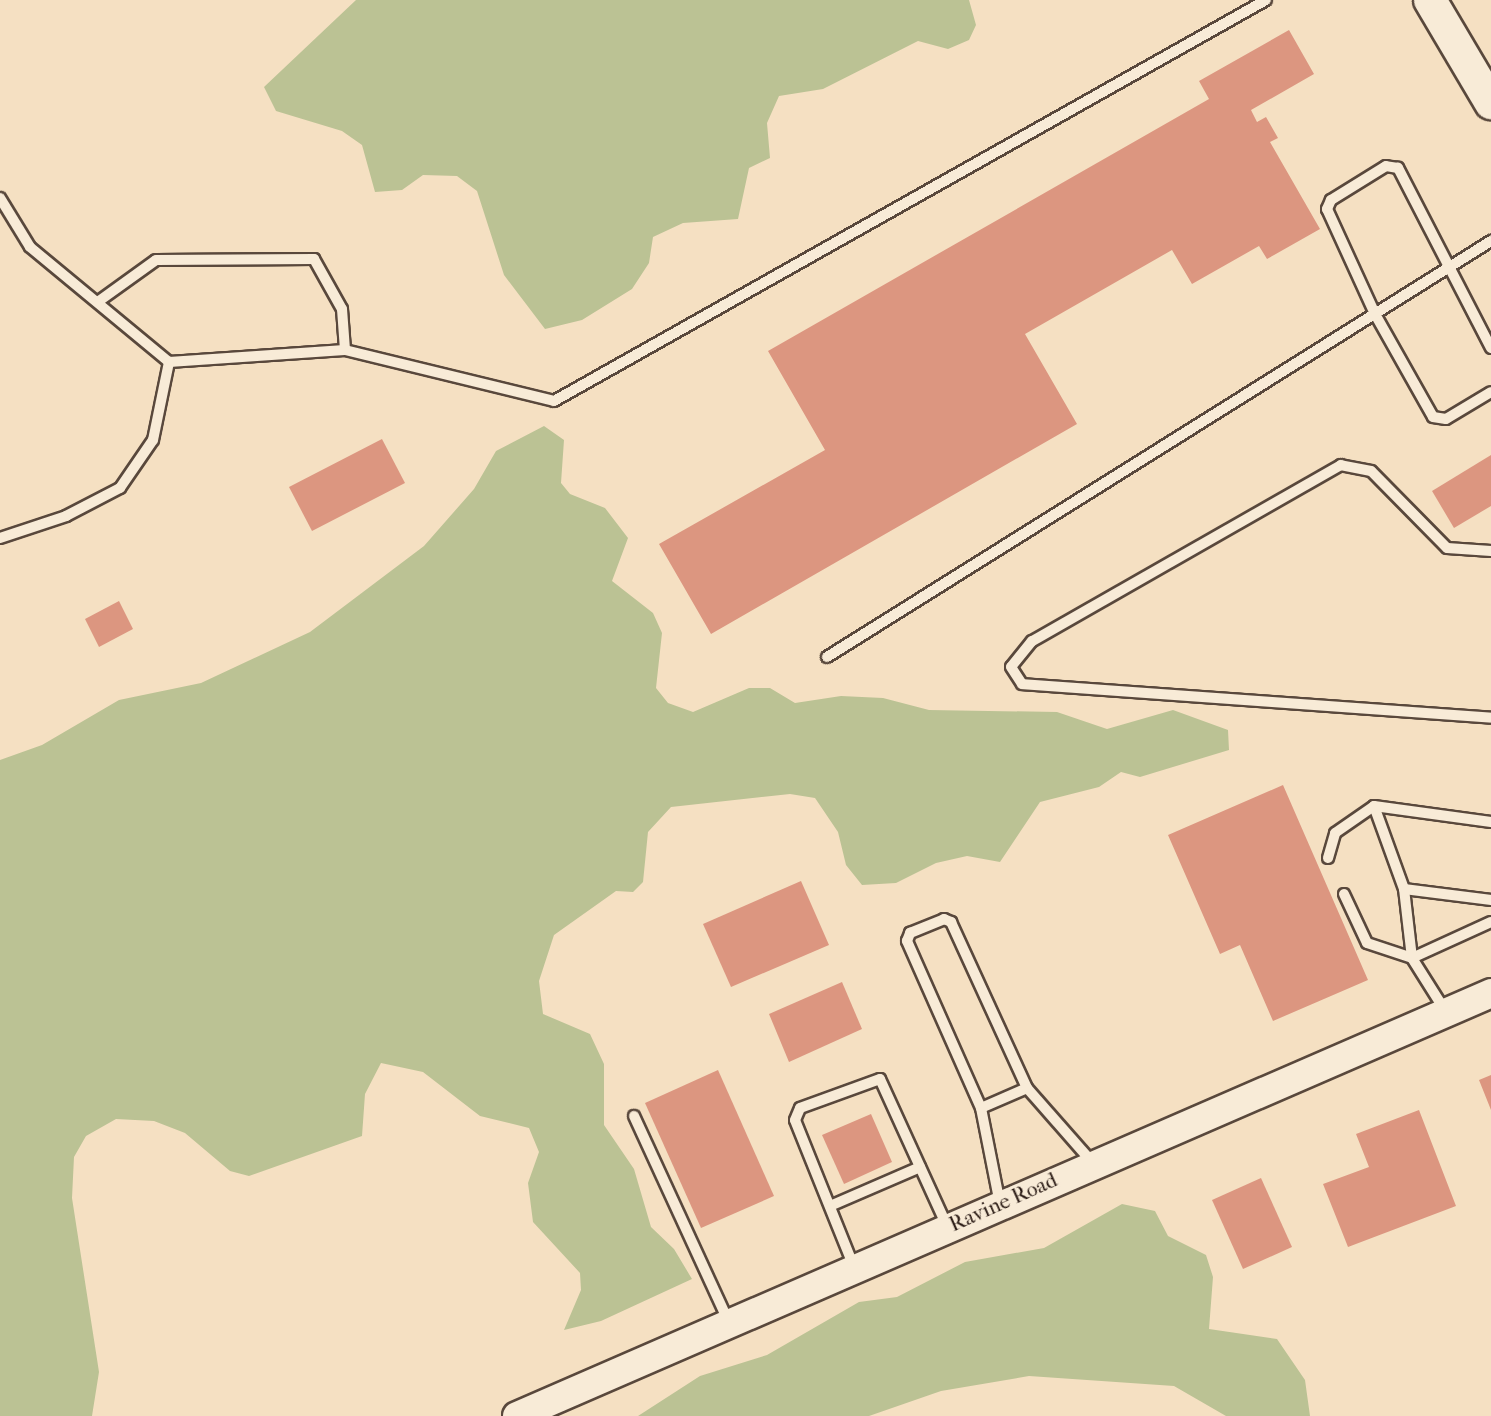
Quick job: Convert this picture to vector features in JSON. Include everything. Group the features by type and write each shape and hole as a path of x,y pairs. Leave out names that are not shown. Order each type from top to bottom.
{"main road":[{"path":"1430,0 1491,103"}],"street":[{"name":"Ravine Road","path":"517,1416 1092,1162 1491,993"}],"lane":[{"path":"0,198 30,247 99,301 169,362 345,350 554,401 1266,0"},
{"path":"1491,348 1393,164 1331,200 1327,209 1375,314 1438,421 1491,392"},
{"path":"827,657 1491,241"},
{"path":"99,301 156,260 314,259 342,309 345,350"},
{"path":"0,537 66,516 120,488 153,440 169,362"},
{"path":"1491,551 1447,548 1371,471 1341,466 1032,641 1011,667 1022,684 1491,718"},
{"path":"1328,858 1335,833 1374,806 1491,822"},
{"path":"1374,806 1404,888 1412,958 1446,1012"},
{"path":"1404,888 1491,900"},
{"path":"1344,894 1367,943 1412,958 1491,922"},
{"path":"1000,1204 981,1108 907,941 911,933 944,919 951,922 1027,1088 1092,1162"},
{"path":"854,1267 795,1120 800,1108 880,1080 947,1226"},
{"path":"981,1108 1027,1088"},
{"path":"634,1116 729,1323"},
{"path":"830,1206 920,1167"}],"green space":[{"path":"356,0 969,0 976,25 969,40 948,49 918,41 823,89 779,96 767,123 770,158 749,168 738,219 683,223 653,237 649,263 632,289 582,320 545,329 504,275 477,191 457,176 423,175 402,190 375,192 362,145 342,131 276,111 264,87"},
{"path":"544,426 564,440 561,483 570,494 605,508 628,538 612,581 653,613 662,633 656,688 668,703 693,712 749,688 770,688 795,703 841,696 883,698 929,710 1057,712 1107,729 1173,710 1228,730 1229,750 1140,777 1121,772 1099,787 1040,802 1000,862 967,856 936,863 896,883 862,885 846,865 838,832 815,798 790,794 671,807 648,832 643,882 633,892 616,891 554,935 539,981 543,1014 590,1034 604,1064 604,1125 634,1169 651,1227 674,1249 692,1279 601,1321 564,1330 581,1290 580,1273 533,1222 528,1183 539,1152 529,1128 480,1116 423,1072 381,1063 365,1094 362,1136 249,1176 230,1171 185,1133 154,1121 116,1119 86,1136 74,1157 72,1198 99,1372 92,1416 0,1416 0,760 42,745 119,700 201,683 310,632 424,546 474,489 496,451"},
{"path":"1122,1204 1155,1211 1168,1236 1206,1255 1213,1277 1209,1329 1277,1339 1305,1380 1310,1416 1226,1416 1174,1386 1029,1376 941,1391 869,1416 638,1416 700,1376 767,1355 859,1302 897,1297 965,1262 1044,1248"}],"building":[{"path":"1289,30 1314,74 1251,110 1257,122 1266,117 1278,138 1270,142 1320,229 1267,259 1259,246 1192,284 1172,250 1025,334 1077,424 711,634 659,544 825,450 768,351 1209,99 1199,81"},
{"path":"382,439 405,483 312,531 289,487"},
{"path":"1491,455 1491,506 1454,528 1432,491"},
{"path":"119,601 133,629 99,647 85,619"},
{"path":"1283,785 1368,980 1273,1021 1240,945 1220,954 1168,835"},
{"path":"801,881 829,945 731,987 703,924"},
{"path":"842,982 862,1029 789,1062 769,1014"},
{"path":"718,1070 774,1196 701,1228 645,1103"},
{"path":"1491,1075 1491,1110 1479,1080"},
{"path":"1419,1110 1456,1206 1348,1247 1323,1184 1369,1167 1356,1134"},
{"path":"871,1114 892,1162 844,1184 822,1135"},
{"path":"1261,1178 1292,1247 1243,1269 1212,1200"}]}
